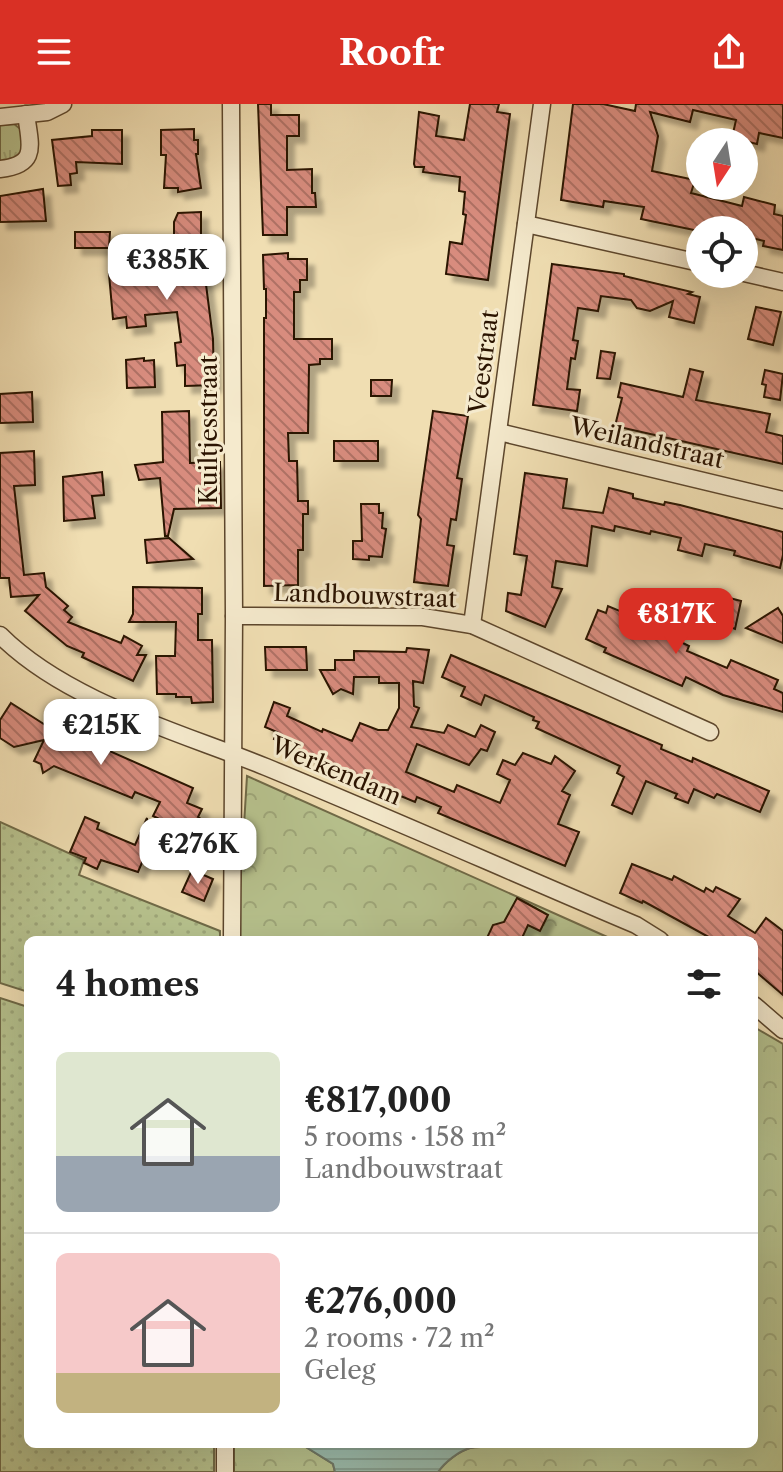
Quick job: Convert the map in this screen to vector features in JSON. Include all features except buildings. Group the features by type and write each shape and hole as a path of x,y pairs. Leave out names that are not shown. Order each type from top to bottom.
{"street":[{"path":"0,117 47,112 63,104"},
{"name":"Kuiltjesstraat","path":"231,104 232,936"},
{"name":"Veestraat","path":"472,625 542,104"},
{"path":"0,169 21,166 27,161 30,154 26,114"},
{"path":"526,224 686,260"},
{"path":"758,276 783,282"},
{"name":"Weilandstraat","path":"499,432 783,500"},
{"name":"Landbouwstraat","path":"234,616 423,617 472,625 710,732"},
{"name":"Werkendam","path":"0,635 17,652 43,670 115,708 622,919 653,936"},
{"path":"758,1008 783,1030"},
{"path":"225,1448 225,1472"}],"green space":[{"path":"14,124 23,131 25,154 0,164 0,125"},
{"path":"247,776 605,936 237,936"},
{"path":"0,822 84,860 79,875 220,931 220,936 24,936 24,991 0,983"},
{"path":"0,998 24,1006 24,1448 214,1448 214,1472 0,1472"},
{"path":"758,1029 783,1044 783,1472 438,1472 452,1457 466,1449 758,1448"},
{"path":"234,1448 307,1448 333,1464 335,1472 234,1472"}],"shaded area":[{"path":"307,1448 470,1448 452,1457 438,1472 335,1472 333,1464"}]}
